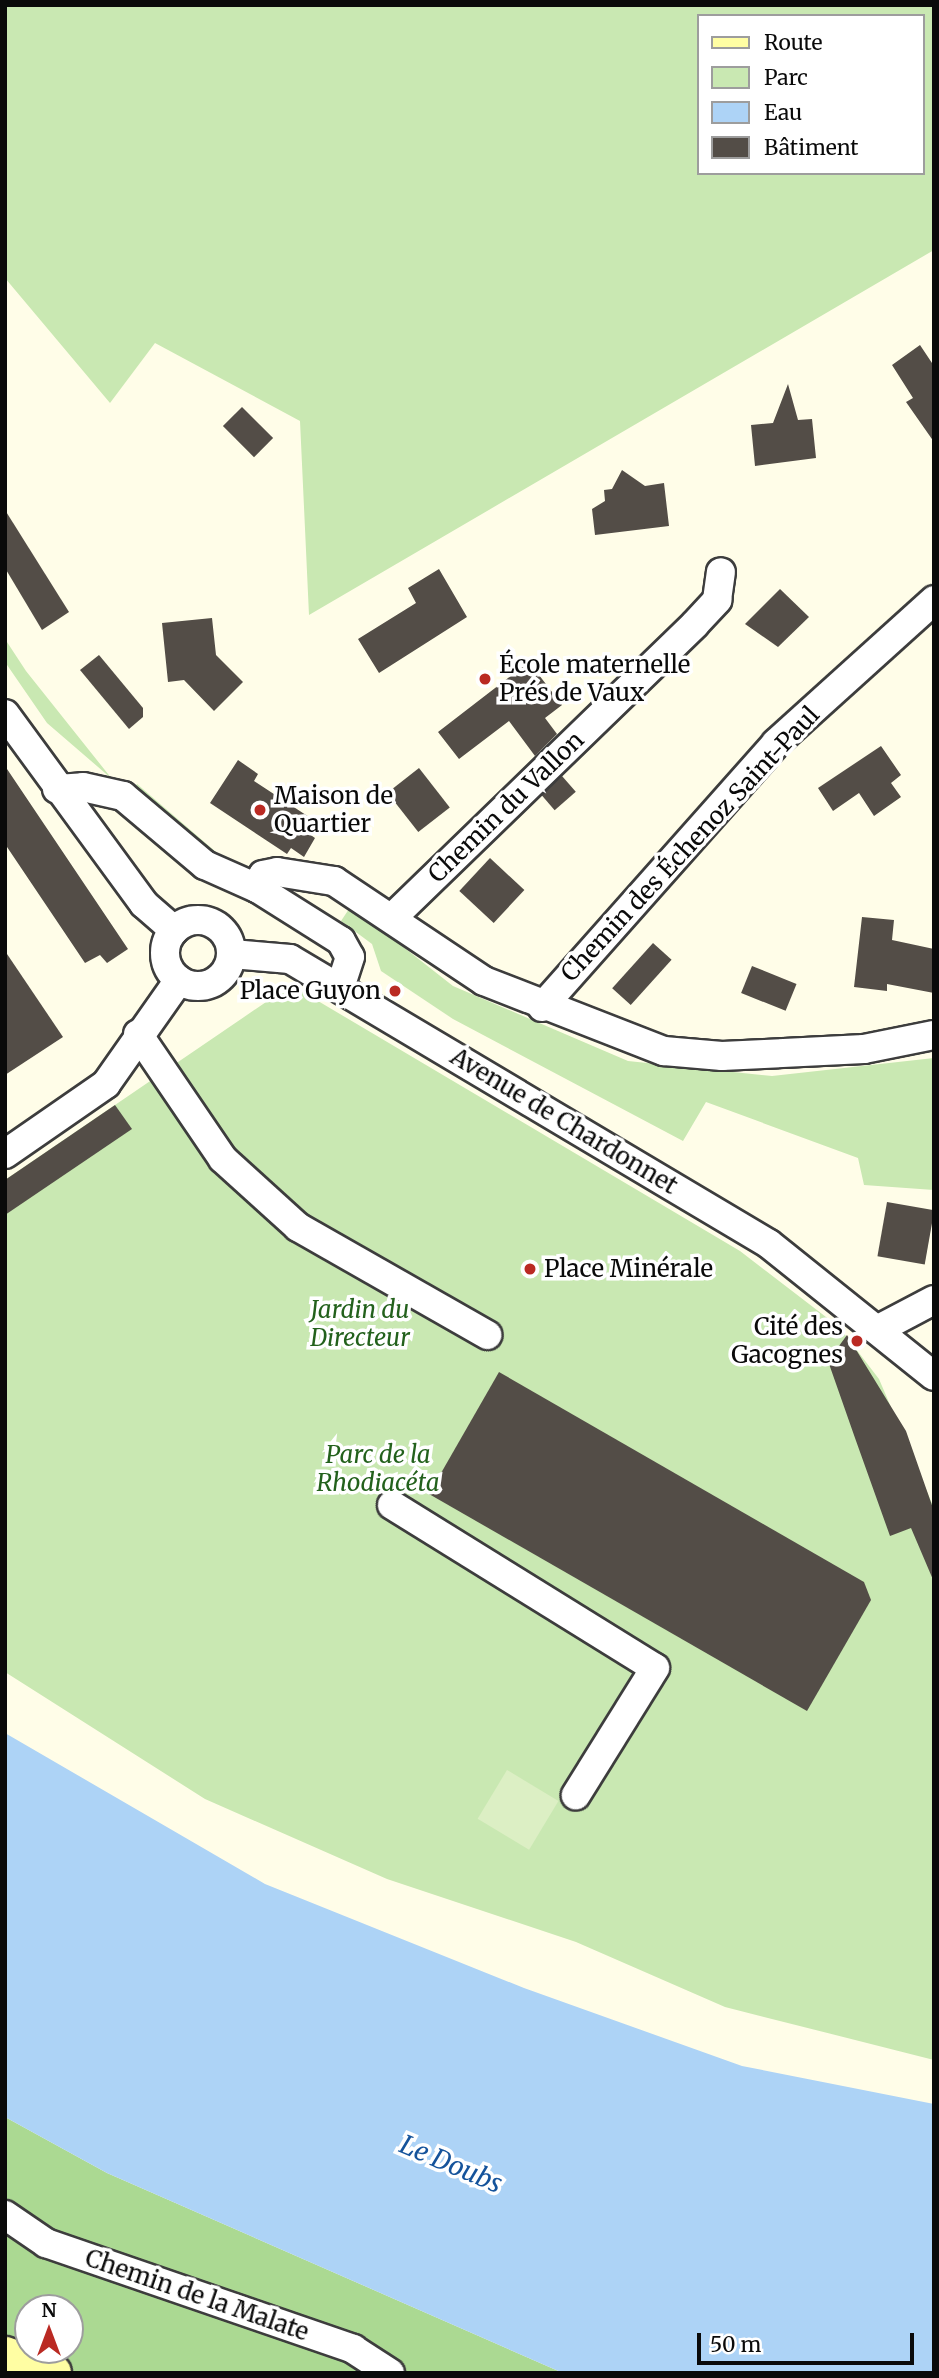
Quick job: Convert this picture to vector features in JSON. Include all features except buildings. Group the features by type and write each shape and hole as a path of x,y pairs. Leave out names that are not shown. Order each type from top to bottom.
{"main road":[{"path":"5,2356 52,2373"}],"street":[{"name":"Chemin du Vallon","path":"394,916 718,600 721,572"},
{"name":"Chemin des Échenoz Saint-Paul","path":"542,1007 776,743 934,600"},
{"path":"5,715 144,904 174,930"},
{"path":"57,789 83,787 123,796 205,865 257,888 348,949 340,987"},
{"path":"257,888 262,875 277,872 334,881 394,916 484,981 542,1007 664,1051 722,1056 864,1049 934,1035"},
{"path":"205,920 224,932 232,954 225,973 209,985 179,980 164,951 174,930 205,920"},
{"name":"Avenue de Chardonnet","path":"232,954 290,959 769,1244 934,1376"},
{"path":"5,1154 106,1084 138,1034 179,980"},
{"path":"138,1034 223,1159 298,1227 487,1335"},
{"path":"877,1330 932,1303"},
{"path":"392,1505 655,1668 576,1795"},
{"name":"Chemin de la Malate","path":"5,2215 46,2243 353,2349 390,2373"}],"green space":[{"path":"5,5 934,5 934,250 309,615 300,421 155,343 110,403 5,278"},
{"path":"5,639 26,671 112,779 47,723 5,662"},
{"path":"137,784 223,858 212,859 130,793"},
{"path":"351,906 453,986 628,1061 772,1076 934,1058 934,1190 864,1185 858,1158 706,1102 683,1141 453,1019 381,971 372,944 341,921"},
{"name":"Parc de la Rhodiacéta","path":"291,985 740,1251 839,1327 879,1379 934,1508 934,2060 725,2007 576,1942 387,1879 205,1799 5,1672 5,1180"},
{"path":"507,1770 558,1801 529,1850 478,1819"},
{"path":"5,2117 107,2173 563,2373 5,2373"}],"water":[{"name":"Le Doubs","path":"5,1733 265,1884 524,1988 742,2066 934,2104 934,2373 563,2373 107,2173 5,2117"}],"place":[{"name":"École maternelle Prés de Vaux","path":"485,679"},
{"name":"Maison de Quartier","path":"260,810"},
{"name":"Place Guyon","path":"395,991"},
{"name":"Place Minérale","path":"530,1269"},
{"name":"Cité des Gacognes","path":"857,1341"}],"park label":[{"name":"Jardin du Directeur","path":"360,1324"}]}
